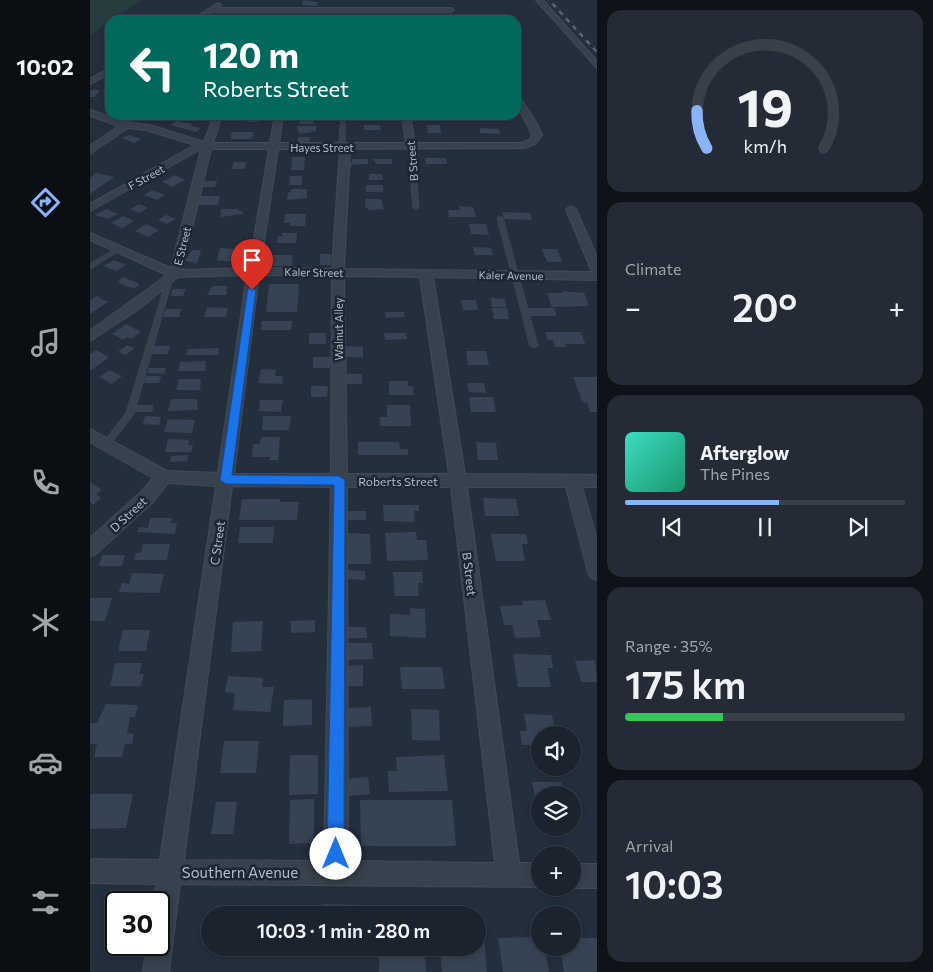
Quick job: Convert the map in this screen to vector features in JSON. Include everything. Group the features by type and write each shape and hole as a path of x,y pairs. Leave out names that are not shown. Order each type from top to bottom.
{"street":[{"path":"202,15 226,0"},
{"path":"368,10 370,0"},
{"path":"448,0 452,15"},
{"path":"540,0 597,66"},
{"path":"210,10 451,10"},
{"path":"90,83 105,73"},
{"path":"90,83 103,84"},
{"name":"Hayes Street","path":"112,120 126,125 147,126 205,146 344,148 522,146 532,142 536,135 532,122 521,106"},
{"name":"Hayes Street","path":"90,112 105,117"},
{"path":"147,126 150,120"},
{"name":"E Street","path":"90,337 173,276 205,146 216,120"},
{"name":"C Street","path":"156,972 254,271 278,120"},
{"name":"B Street","path":"407,120 411,147"},
{"path":"90,151 95,141 126,125"},
{"name":"F Street","path":"90,208 205,146"},
{"name":"Walnut Alley","path":"336,873 339,480 338,273 344,148"},
{"path":"571,209 597,271"},
{"name":"Kaler Street","path":"90,236 173,276 254,271 426,274"},
{"name":"B Street","path":"426,274 458,481 509,875"},
{"name":"Kaler Avenue","path":"426,274 597,276"},
{"name":"Roberts Street","path":"90,435 164,476 226,480 597,481"},
{"name":"D Street","path":"90,549 148,496 164,476"},
{"path":"572,481 597,572"},
{"name":"Southern Avenue","path":"90,871 531,875"},
{"path":"581,876 597,876"}],"lane":[{"path":"343,120 344,148"},
{"name":"B Street","path":"411,147 416,208"},
{"path":"500,218 534,346"},
{"path":"90,267 118,249"},
{"path":"106,444 130,414 173,276"}],"green space":[{"path":"90,0 142,0 118,15 105,15 105,24 90,36"}],"building":[{"path":"303,0 317,2 317,6 302,5"},
{"path":"90,90 100,90 95,97 90,97"},
{"path":"248,120 259,120 258,122 247,122"},
{"path":"300,120 314,120 313,124 299,124"},
{"path":"177,121 193,124 190,126 201,128 196,132 170,125"},
{"path":"364,125 380,125 381,130 364,130"},
{"path":"427,125 440,125 441,133 428,133"},
{"path":"297,126 316,126 316,131 299,134"},
{"path":"480,128 499,129 500,134 480,133"},
{"path":"232,132 254,132 252,139 230,139"},
{"path":"129,135 141,139 134,143 122,138"},
{"path":"298,137 310,137 309,142 298,142"},
{"path":"292,157 305,157 304,170 291,170"},
{"path":"425,158 446,158 447,164 426,164"},
{"path":"352,159 368,159 368,164 351,165 352,167 346,168 345,163 352,163"},
{"path":"373,159 392,159 392,164 376,164"},
{"path":"234,162 246,162 245,169 231,169"},
{"path":"96,173 114,177 90,194 90,178"},
{"path":"369,174 382,174 383,180 369,180"},
{"path":"175,175 185,180 172,187 162,182"},
{"path":"290,176 302,176 302,185 289,185"},
{"path":"205,181 217,181 215,187 203,187"},
{"path":"366,185 383,185 383,192 366,192"},
{"path":"291,189 307,189 307,198 287,200 288,192 291,192"},
{"path":"152,190 165,195 157,200 144,195"},
{"path":"198,196 220,196 218,205 195,205"},
{"path":"366,199 381,199 384,209 368,210 368,208 365,208"},
{"path":"139,204 148,208 139,213 130,209"},
{"path":"459,206 473,207 476,217 449,217 448,210 460,210"},
{"path":"107,209 118,214 108,219 95,215"},
{"path":"221,209 239,209 238,211 243,211 242,214 220,217"},
{"path":"502,212 530,213 532,220 504,219"},
{"path":"285,214 306,214 305,226 290,226 290,223 284,223"},
{"path":"166,215 176,219 167,224 158,220"},
{"path":"123,216 134,221 122,228 111,223"},
{"path":"146,224 159,230 148,237 135,231"},
{"path":"469,224 486,224 489,235 471,234"},
{"path":"282,233 297,233 296,243 277,243 278,236 282,236"},
{"path":"473,247 491,248 493,255 475,255"},
{"path":"220,248 234,249 232,262 217,260"},
{"path":"542,249 557,249 562,262 547,262"},
{"path":"192,250 201,250 197,263 185,261"},
{"path":"320,254 331,254 331,265 320,265"},
{"path":"273,255 293,255 292,266 271,266"},
{"path":"114,260 126,265 116,271 104,266"},
{"path":"123,277 140,284 134,289 117,282"},
{"path":"269,284 299,284 297,312 266,312"},
{"path":"212,286 227,286 226,295 207,295"},
{"path":"173,289 186,289 183,296 170,296"},
{"path":"562,291 584,293 589,306 552,307 547,293 563,293"},
{"path":"97,296 108,302 90,314 90,300"},
{"path":"491,298 505,299 506,307 492,307"},
{"path":"461,300 476,300 478,310 463,310"},
{"path":"207,307 228,308 226,317 204,317"},
{"path":"492,308 507,308 509,319 494,319"},
{"path":"528,308 554,308 557,316 530,316"},
{"path":"166,309 181,309 179,317 163,317"},
{"path":"385,312 404,312 405,317 386,318"},
{"path":"262,321 292,321 291,330 261,330"},
{"path":"126,324 141,332 131,339 127,337 123,340 112,334"},
{"path":"545,332 581,332 585,344 565,344 566,347 555,347 553,340 548,340"},
{"path":"309,333 326,333 326,344 309,344"},
{"path":"384,333 406,333 407,339 385,340"},
{"path":"127,345 135,348 126,355 118,352"},
{"path":"154,346 170,346 168,354 152,354"},
{"path":"346,346 363,347 363,358 346,357"},
{"path":"219,348 218,355 186,355 188,349"},
{"path":"96,350 109,357 90,371 90,354"},
{"path":"466,351 486,351 489,365 468,365"},
{"path":"313,357 331,357 330,368 313,368"},
{"path":"206,361 205,371 178,371 180,362"},
{"path":"149,368 166,368 164,374 147,373"},
{"path":"261,369 276,370 275,376 283,376 282,384 258,383"},
{"path":"109,370 122,376 112,384 99,377"},
{"path":"346,374 362,374 362,384 346,384"},
{"path":"146,376 161,376 159,383 144,383"},
{"path":"573,377 597,377 597,412 590,412 587,402 583,403"},
{"path":"179,379 201,379 200,390 176,390"},
{"path":"389,381 408,381 408,386 413,386 414,395 389,395"},
{"path":"467,383 484,383 486,393 469,392"},
{"path":"311,386 328,386 327,397 311,397"},
{"path":"469,397 493,397 496,412 471,412"},
{"path":"171,399 197,399 198,410 168,411"},
{"path":"260,400 283,400 281,412 259,411"},
{"path":"137,405 154,405 152,412 135,412"},
{"path":"387,405 410,405 411,426 380,426 380,417 387,417"},
{"path":"145,416 161,417 159,425 143,424"},
{"path":"263,416 291,416 289,430 262,430"},
{"path":"168,419 195,420 192,433 164,432"},
{"path":"261,437 280,437 278,460 270,460 270,457 252,457 253,444 260,444"},
{"path":"168,439 189,440 188,445 193,445 191,452 165,452"},
{"path":"358,442 399,442 400,449 408,449 408,455 358,455"},
{"path":"476,442 496,443 498,460 478,460"},
{"path":"188,455 187,461 170,462 171,456"},
{"path":"90,482 102,490 96,494 101,498 93,505 90,502"},
{"path":"483,498 516,499 519,516 485,516"},
{"path":"242,499 280,499 280,502 299,502 297,520 239,520"},
{"path":"383,505 419,505 419,511 414,511 415,522 384,521"},
{"path":"346,511 366,511 366,520 346,520"},
{"path":"150,518 172,518 171,523 177,523 175,534 137,532 139,527 148,528"},
{"path":"240,527 274,527 273,543 238,543"},
{"path":"416,532 417,540 426,540 428,560 387,561 385,533"},
{"path":"346,533 370,534 371,564 346,564"},
{"path":"491,534 526,534 528,544 522,544 525,561 496,561"},
{"path":"143,544 170,544 167,560 134,560 136,553 141,553"},
{"path":"102,555 125,555 122,566 99,566"},
{"path":"347,570 365,571 365,580 346,579"},
{"path":"393,572 422,572 423,583 418,583 419,596 395,596"},
{"path":"132,573 164,574 159,593 119,592 122,583 129,584"},
{"path":"90,598 112,598 105,621 90,621"},
{"path":"545,600 551,620 537,620 541,637 515,638 512,625 504,625 500,606 523,605 522,601"},
{"path":"410,608 425,609 426,638 390,636 390,614 410,615"},
{"path":"315,620 315,632 291,633 291,621"},
{"path":"263,621 261,651 231,652 233,622"},
{"path":"346,627 366,627 367,638 345,638"},
{"path":"123,630 150,630 146,651 118,651"},
{"path":"346,643 372,643 373,659 346,660"},
{"path":"513,654 551,655 553,668 547,668 551,687 518,687"},
{"path":"595,660 597,682 581,682 575,661"},
{"path":"115,663 142,663 139,674 144,674 141,686 110,686"},
{"path":"363,665 363,686 343,686 343,666"},
{"path":"400,667 442,667 445,689 402,689"},
{"path":"228,676 263,678 262,687 274,687 270,712 233,710 235,693 225,692"},
{"path":"312,699 312,725 283,726 284,700"},
{"path":"106,704 138,705 135,717 130,717 127,733 134,734 132,744 125,744 122,757 94,757 97,744 90,744 90,723 97,723"},
{"path":"371,707 372,726 348,727 348,708"},
{"path":"411,709 439,710 440,741 412,740"},
{"path":"524,714 552,715 554,726 531,726 531,745 522,745 520,731 527,731"},
{"path":"224,741 259,741 256,773 220,773"},
{"path":"290,755 318,755 318,794 289,795"},
{"path":"444,755 448,791 389,792 388,771 397,771 396,757"},
{"path":"368,777 370,794 347,796 345,779"},
{"path":"532,782 561,782 562,786 533,786"},
{"path":"90,794 133,794 126,828 90,829"},
{"path":"314,799 314,843 289,844 290,800"},
{"path":"360,800 452,800 456,846 361,846"},
{"path":"216,802 237,802 233,834 211,834"},
{"path":"322,904 362,905 362,906 322,906"},
{"path":"531,937 531,956 546,956 549,972 503,972 498,938"},
{"path":"581,938 597,938 597,972 564,972 561,956 581,956"},
{"path":"379,956 425,956 426,972 379,972"},
{"path":"441,956 486,956 487,972 442,972"}],"railway":[{"path":"549,0 597,52"}],"route":[{"path":"252,290 226,480 339,480 336,854"}]}
